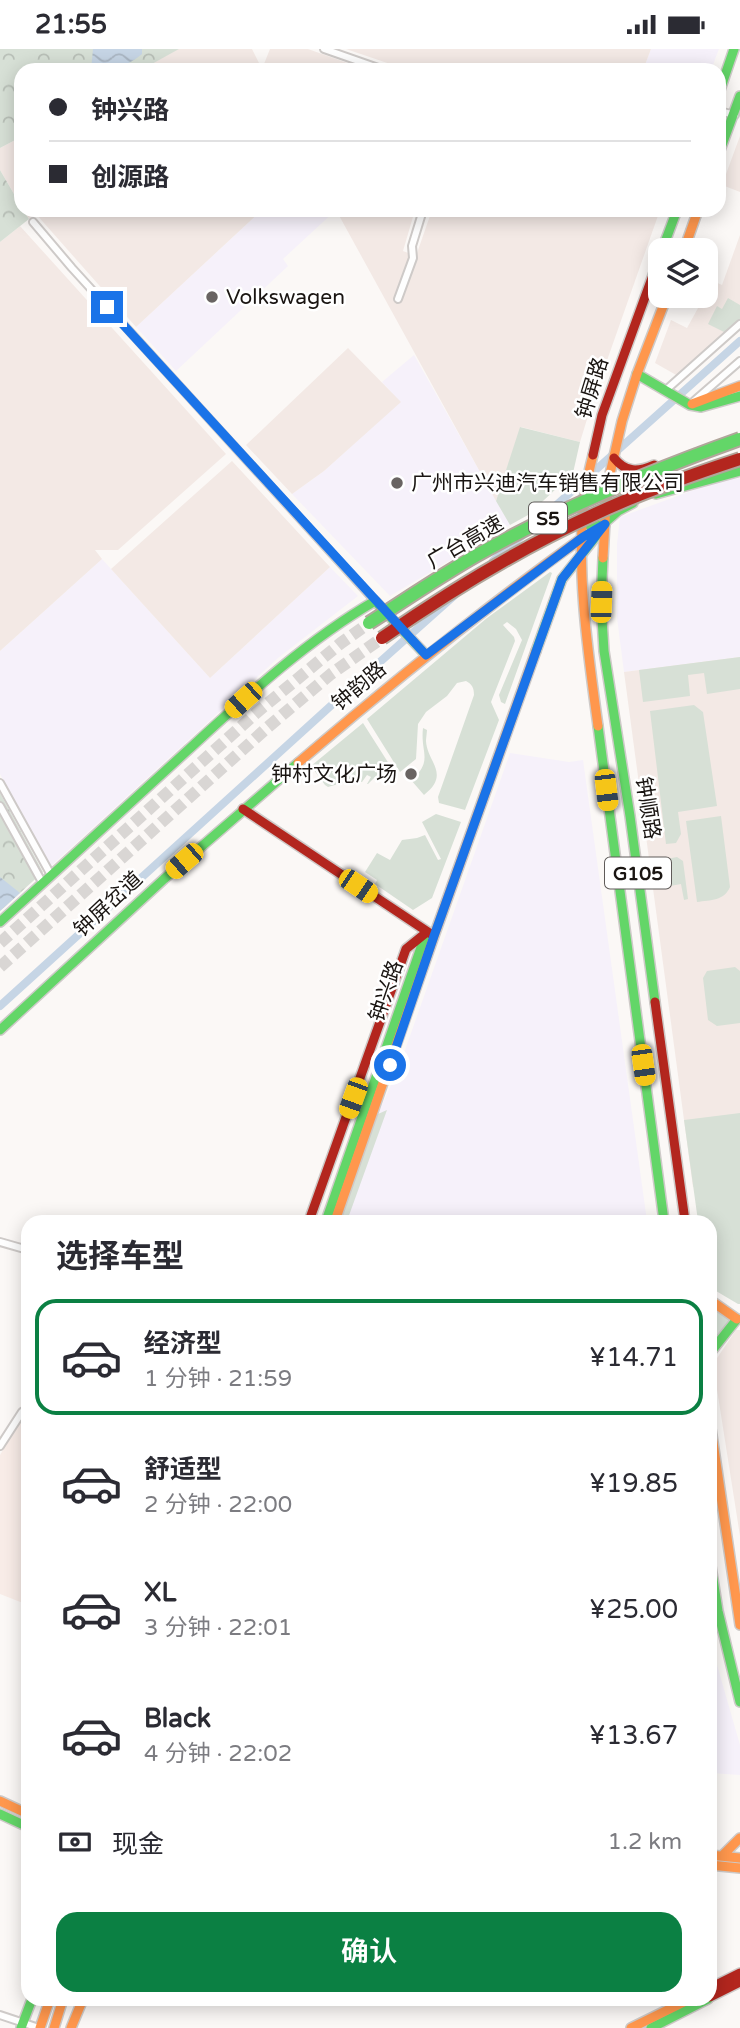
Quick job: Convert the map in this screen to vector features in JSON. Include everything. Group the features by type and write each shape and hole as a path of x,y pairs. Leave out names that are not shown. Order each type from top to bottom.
{"main road":[{"path":"726,72 734,49"},
{"path":"726,137 740,96"},
{"path":"666,238 674,217"},
{"path":"688,238 696,217"},
{"name":"钟屏路","path":"583,537 585,492 602,415 648,288"},
{"name":"钟屏路","path":"605,524 607,487 621,421 662,308"},
{"path":"637,374 690,405 701,407 740,396"},
{"path":"690,405 740,386"},
{"path":"614,458 623,468 636,471 740,433"},
{"name":"广台高速","path":"369,623 476,556 573,506 664,466 740,439"},
{"name":"广台高速","path":"382,638 474,577 565,527 642,493 740,459"},
{"path":"584,520 594,528 605,524 620,509 654,495 740,471"},
{"name":"钟韵路","path":"243,809 422,651 605,524"},
{"name":"钟兴路","path":"328,1215 562,579 605,524"},
{"name":"钟顺路","path":"605,524 601,602 604,651 630,816 684,1215"},
{"name":"钟顺路","path":"583,537 588,653 663,1215"},
{"path":"0,922 243,700 354,613 376,601 422,651"},
{"path":"243,809 430,934 406,949 311,1215"},
{"name":"钟屏岔道","path":"0,1030 243,809"},
{"path":"610,817 630,816"},
{"name":"钟兴路","path":"337,1215 430,934"},
{"path":"717,1304 739,1318 717,1345"},
{"path":"717,1472 740,1625"},
{"path":"717,1606 740,1702"},
{"path":"0,1801 21,1811"},
{"path":"0,1814 21,1824"},
{"path":"717,1855 740,1838"},
{"path":"717,1856 740,1858"},
{"path":"717,1866 740,1868"},
{"path":"717,1984 740,1973"},
{"path":"717,1994 740,1982"},
{"path":"22,2025 29,2006"},
{"path":"40,2028 48,2006"},
{"path":"54,2028 62,2006"},
{"path":"71,2028 80,2006"},
{"path":"631,2028 676,2006"},
{"path":"651,2028 694,2006"}],"street":[{"path":"324,49 364,63"},
{"path":"398,299 413,258 412,246 421,217"},
{"path":"33,222 376,601"},
{"path":"669,392 740,324"},
{"path":"690,405 740,361"},
{"path":"0,783 47,879"},
{"path":"0,806 47,879"},
{"path":"0,1243 21,1248"},
{"path":"0,1446 21,1414"},
{"path":"0,2015 22,2025 40,2028"}],"shaded area":[{"path":"178,49 252,49 259,63 153,63"},
{"path":"270,49 308,49 347,63 264,63"},
{"path":"346,49 651,49 646,63 387,63"},
{"path":"651,49 719,49 714,63 646,63"},
{"path":"740,136 740,192 726,187 726,174"},
{"path":"14,141 14,194 0,170 0,148"},
{"path":"39,217 254,217 136,327"},
{"name":"Volkswagen","path":"254,217 328,217 283,259 288,266 176,371 136,327"},
{"path":"340,217 413,217 403,251 416,256 430,217 658,217 648,238 580,442 521,427 496,501"},
{"path":"20,226 226,454 118,550 95,550 102,559 0,651 0,242"},
{"path":"740,235 740,321 678,376 655,363 671,320 687,328 698,308 718,308 718,283 722,285"},
{"path":"348,348 401,402 324,471 292,494 246,445"},
{"name":"广州市兴迪汽车销售有限公司","path":"414,355 510,525 390,596 292,494 324,471 400,402 382,382"},
{"path":"232,461 330,567 210,678 111,569"},
{"path":"740,478 740,657 624,672 617,618 617,544 620,517 716,482"},
{"path":"102,559 210,678 330,567 358,596 278,658 51,866 0,774 0,651"},
{"path":"740,657 740,1180 693,1187 624,672"},
{"path":"510,753 569,762 583,760 646,1215 341,1215 378,1114 399,1067"},
{"path":"736,1330 740,1330 740,1536 717,1389 717,1358"},
{"path":"21,1420 21,1602 0,1594 0,1455"},
{"path":"717,1665 740,1745 740,1775 717,1773"}],"green space":[{"path":"0,49 179,49 154,63 14,63 14,141 0,148"},
{"path":"0,170 14,194 14,217 29,219 0,242"},
{"path":"728,298 740,305 740,321 726,333 708,324 716,308 722,309"},
{"path":"520,427 580,442 573,473 528,515 510,525 496,501"},
{"path":"552,573 505,704 501,702 499,695 522,640 516,629 507,622 503,625 515,641 491,702 499,720 465,810 439,803 438,797 474,695 471,685 466,681 457,683 447,696 426,712 418,724 416,759 400,772 367,719 487,618"},
{"path":"740,657 740,689 707,694 704,673 688,675 690,696 643,702 639,670"},
{"path":"694,705 703,712 717,806 678,812 681,834 676,843 666,844 650,711"},
{"path":"363,723 391,767 368,784 371,777 367,775 362,782 352,780 328,787 311,766"},
{"path":"423,728 427,730 427,748 437,774 432,788 424,795 411,780 424,762"},
{"path":"0,793 43,872 0,911"},
{"path":"436,814 461,822 432,898 413,910 375,884 377,880 365,872 377,853 390,860 402,840 425,835 438,860 441,859 422,822"},
{"path":"721,816 730,887 721,897 697,902 686,821"},
{"path":"677,857 683,861 688,899 684,900 681,884 670,886 667,859"},
{"path":"735,967 740,971 740,1023 717,1026 708,1020 703,978 707,971"},
{"path":"387,1110 349,1215 341,1215 378,1114"},
{"path":"740,1113 740,1304 717,1292 717,1215 697,1215 684,1120"},
{"path":"717,1311 730,1320 717,1338"}],"water":[{"path":"93,49 142,49 142,54 128,63 92,63"},
{"path":"0,877 20,893 0,911"}],"waterway":[{"path":"543,517 740,341"},
{"path":"493,561 523,535"},
{"path":"0,1006 455,595"}],"tunnel":[{"path":"0,943 256,713 369,623"},
{"path":"0,967 268,727 331,674 382,638"}],"traffic: fast":[{"path":"726,72 734,49"},
{"path":"726,134 740,96"},
{"path":"666,238 674,217"},
{"path":"637,374 690,405 701,407 740,396"},
{"path":"369,623 463,563 573,506 639,477 740,439"},
{"path":"656,494 740,471"},
{"path":"584,520 591,527 602,525 618,511 633,503"},
{"path":"536,651 562,579 605,525"},
{"path":"603,558 601,602 604,651 655,1002"},
{"path":"0,922 255,690 301,651 375,601 426,655"},
{"path":"598,726 663,1215"},
{"path":"0,1030 164,879 298,763"},
{"path":"328,1215 426,933"},
{"path":"717,1344 737,1319"},
{"path":"717,1605 740,1702"},
{"path":"0,1814 21,1824"},
{"path":"21,2028 29,2006"},
{"path":"651,2028 694,2006"}],"traffic: slow":[{"path":"688,238 696,217"},
{"path":"603,558 607,487 622,421 662,308"},
{"path":"692,404 740,386"},
{"path":"593,455 585,492 581,549 584,609 598,726"},
{"path":"298,763 439,646 586,535"},
{"path":"337,1215 536,651"},
{"path":"717,1305 737,1319"},
{"path":"717,1469 740,1625"},
{"path":"0,1801 21,1811"},
{"path":"722,1856 740,1838"},
{"path":"717,1856 740,1858"},
{"path":"717,1866 740,1868"},
{"path":"40,2028 48,2006"},
{"path":"54,2028 61,2006"},
{"path":"71,2028 80,2006"},
{"path":"631,2028 676,2006"}],"traffic: jam":[{"path":"593,455 602,415 648,289"},
{"path":"614,458 632,470 654,465"},
{"path":"382,638 486,571 567,527 649,491 740,459"},
{"path":"243,809 431,934"},
{"path":"311,1215 406,949 427,932"},
{"path":"655,1002 684,1215"},
{"path":"717,1984 740,1973"},
{"path":"717,1994 740,1982"}],"place":[{"name":"Volkswagen","path":"212,297"},
{"name":"广州市兴迪汽车销售有限公司","path":"397,483"},
{"name":"钟村文化广场","path":"411,774"}],"route":[{"path":"107,307 426,655 503,595 605,524 562,579 390,1065"}]}
